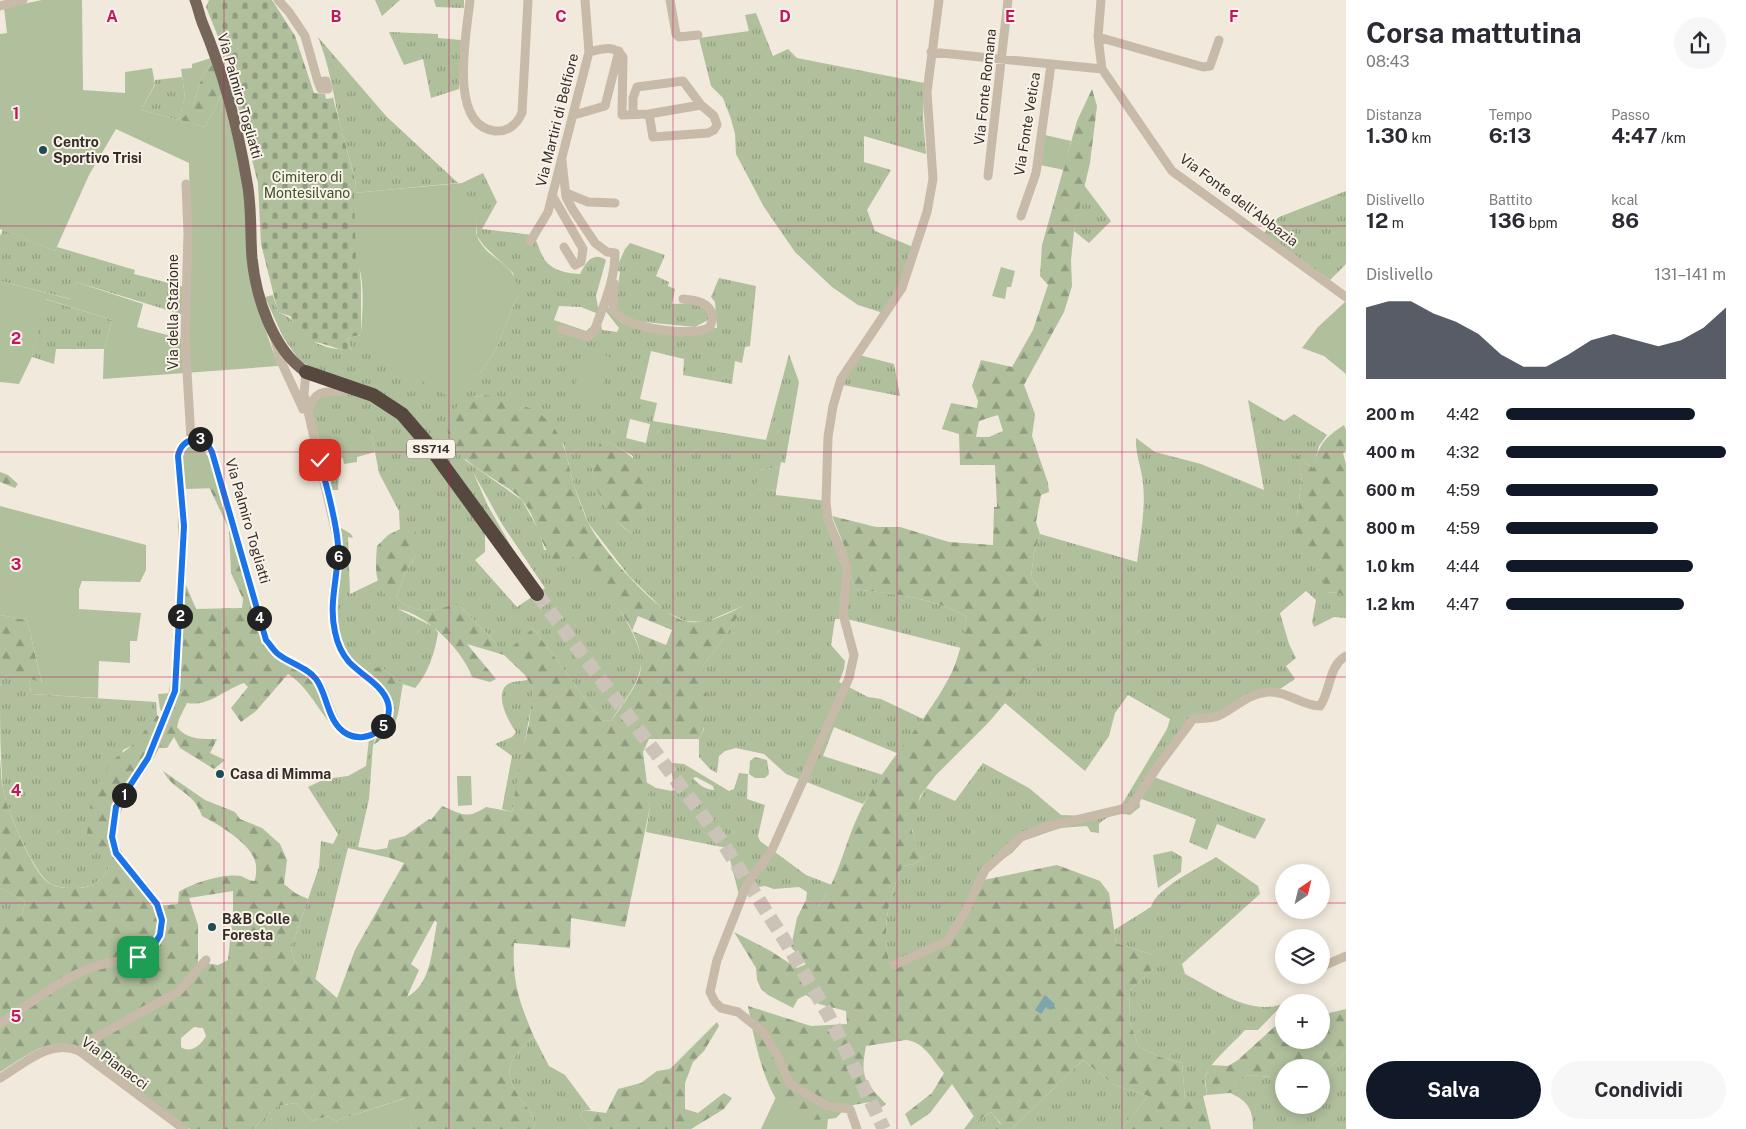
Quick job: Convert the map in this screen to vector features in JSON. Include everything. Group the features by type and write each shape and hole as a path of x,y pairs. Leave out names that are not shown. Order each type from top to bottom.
{"highway":[{"name":"SS714","path":"306,372 353,388 386,402 408,419 537,594"}],"main road":[{"name":"Via Palmiro Togliatti","path":"189,0 200,17"},
{"name":"Via Palmiro Togliatti","path":"194,0 219,68 237,136 249,190 256,277 273,331 288,356 306,372"},
{"path":"200,0 200,17"}],"street":[{"path":"0,6 23,0"},
{"path":"278,0 289,12 305,36 318,82"},
{"path":"286,0 289,12"},
{"path":"470,0 464,88 474,119 480,125 493,131 506,130 511,127 522,113 528,0"},
{"name":"Via Martiri di Belfiore","path":"530,242 548,212 574,115 588,52 585,0"},
{"path":"670,0 676,34 679,37 698,34"},
{"path":"856,1129 850,1109 827,1106 790,1084 776,1053 763,1032 738,1012 722,1008 715,1002 710,992 717,960 747,884 771,852 849,678 854,655 843,614 847,568 828,520 826,502 828,437 833,406 842,379 902,288 927,212 933,179 927,92 939,0"},
{"name":"Via Fonte Romana","path":"988,176 1001,79 1001,59 1008,0"},
{"name":"Via Fonte dell'Abbazia","path":"1101,0 1098,37 1102,69 1172,171 1346,297"},
{"path":"1098,37 1203,67 1210,66 1219,40"},
{"path":"588,52 610,48 619,51"},
{"path":"619,51 624,64 622,115 649,114 701,105"},
{"path":"574,115 605,106 619,51"},
{"path":"931,52 1102,69"},
{"name":"Via Fonte Vetica","path":"1021,216 1036,172 1051,65"},
{"path":"633,114 633,98 637,88 683,81 701,105 714,116 717,125 714,130 708,132 653,137 649,114"},
{"path":"562,158 566,194 573,210 595,243 607,252 615,253 613,310 627,321 643,326 692,332 710,327 713,317 706,305 695,300 683,299"},
{"name":"Via della Stazione","path":"186,184 188,234 185,337 191,440"},
{"path":"566,194 588,202 615,203"},
{"path":"552,195 583,249 581,262 575,265 564,247"},
{"path":"562,329 588,337 594,332 614,275"},
{"name":"Via Palmiro Togliatti","path":"273,331 280,359 305,408"},
{"name":"Via Palmiro Togliatti","path":"191,440 202,440 210,446 266,640 278,654 316,679 330,712 342,730 353,736 371,736 382,728 388,715 389,707 380,689 349,662 340,648 335,632 331,606 338,563 338,542 310,425 297,383 306,372"},
{"path":"305,408 321,393 329,390 346,391 353,388"},
{"path":"0,1024 38,997 93,967 138,957 151,950 160,935 162,920 157,904 116,853 112,837 116,807 148,758 175,691 184,526 178,456 182,445 191,440"},
{"path":"894,965 947,941 964,914 985,870 1021,838 1042,828 1131,807 1158,766 1193,719 1219,716 1251,695 1270,692 1288,694 1310,706 1320,706 1325,700 1336,666 1346,656"},
{"path":"1330,963 1346,956"},
{"path":"78,1051 100,1036 178,992 206,960"},
{"name":"Via Pianacci","path":"0,1078 54,1047 67,1047 78,1051 184,1129"}],"green space":[{"path":"42,0 82,0 83,90 125,93 125,72 152,68 155,84 141,110 179,120 185,97 181,69 192,68 192,64 211,58 212,64 202,78 192,107 180,120 205,127 222,94 246,191 254,296 278,366 103,379 104,349 112,320 46,299 32,357 19,384 0,382 0,281 70,299 76,282 143,304 137,327 186,340 190,236 189,163 116,129 89,175 55,251 0,229 0,34 7,33 4,8"},
{"name":"Cimitero di Montesilvano","path":"209,0 272,0 295,36 314,93 325,94 326,99 333,98 356,184 354,193 361,286 361,335 347,338 351,351 317,342 305,342 290,316 278,312 261,244 258,183 228,68 230,66 206,7"},
{"path":"375,0 400,0 382,16"},
{"path":"434,0 464,0 464,8 436,7"},
{"path":"756,13 773,56 788,49 797,58 924,83 923,118 926,154 864,136 864,162 891,170 867,210 875,231 913,247 900,287 883,313 858,305 832,287 795,252 764,207 736,154 735,134 731,119 723,98 711,86 699,38 749,31 745,15"},
{"path":"389,32 438,34 438,38 461,40 459,89 431,98 423,59 404,65"},
{"path":"318,37 386,116 458,183 354,193 356,184 339,120 328,68"},
{"path":"212,64 222,94 205,127 179,120 192,107 202,79"},
{"path":"182,77 185,97 179,120 141,110 155,85 155,80"},
{"path":"1092,89 1097,106 1090,163 1074,231 1071,260 1072,286 1064,312 1024,385 1035,414 1032,436 1048,483 1049,492 1041,495 1036,522 1040,534 1034,553 1031,577 1038,587 1047,646 1039,663 989,722 936,775 920,796 912,831 915,840 922,848 923,858 914,864 903,866 893,890 887,916 886,942 891,967 949,943 978,881 1057,865 1100,881 1109,893 1116,943 1153,955 1153,969 1130,990 1129,1020 1139,1047 1160,1057 1182,1063 1185,1099 1203,1096 1211,1129 1122,1129 1148,1096 1114,1085 1083,1060 1012,1129 995,1129 1001,1124 991,1112 977,1121 952,1084 930,1113 911,1126 905,1114 932,1093 944,1073 923,1048 906,1040 866,1046 864,1072 868,1084 886,1104 875,1112 870,1102 848,1106 836,1118 813,1120 796,1118 782,1107 767,1081 757,1049 748,1006 811,1026 847,1024 846,1011 819,1004 806,995 798,999 793,1008 768,995 761,989 757,980 756,968 734,932 769,950 797,968 806,964 791,947 797,918 806,900 819,906 827,894 858,815 865,802 943,689 957,658 967,617 954,610 927,601 854,589 845,548 832,516 876,527 900,527 949,542 993,545 994,507 997,507 995,465 960,465 959,434 942,429 951,403 977,408 978,401 972,386 981,360 1012,367 1033,330 1048,285 1040,276 1042,245 1077,121","holes":["998,415 1003,431 989,437 976,437 979,421"]},
{"path":"1045,135 1071,141 1064,170 1040,165"},
{"path":"483,173 497,202 482,229 532,235 544,259 557,270 580,274 590,259 597,257 606,260 596,296 602,330 617,332 619,328 604,309 607,303 610,313 630,326 717,328 715,302 711,297 719,278 756,286 750,346 745,347 742,363 735,361 732,384 683,375 684,359 651,351 640,399 657,403 653,421 766,440 789,354 799,382 785,463 781,462 780,467 758,470 757,488 776,491 776,495 828,501 833,522 845,548 854,589 927,601 954,610 967,617 961,648 847,619 835,619 831,645 845,661 839,682 868,697 881,699 923,719 899,754 834,727 823,756 883,775 863,804 786,774 764,754 736,748 725,751 719,756 717,773 710,769 699,757 699,739 704,729 703,665 714,652 745,605 706,622 685,621 665,611 629,576 589,524 574,486 564,445 528,407 485,395 474,397 465,460 522,500 540,533 544,550 568,553 581,562 616,604 635,637 640,652 640,672 634,687 611,721 601,720 533,628 504,655 495,642 459,605 436,610 419,610 404,604 396,597 406,571 416,555 416,528 404,528 400,531 399,511 379,473 372,436 336,451 339,472 338,490 332,490 312,412 316,399 334,393 349,394 374,402 394,415 407,427 431,456 485,533 485,552 475,560 517,607 545,588 502,524 473,472 488,506 515,553 377,390 315,370 299,360 283,337 265,297 273,295 278,312 290,318 304,334 317,343 332,348 351,350 347,338 366,334 447,395 481,372 496,349 518,295 513,273 484,246 477,236 476,220 462,183","holes":["559,306 581,307 596,313 593,325 586,331 554,320","630,419 650,424 646,443 626,438","607,441 633,456 632,534 615,520 604,504 591,465"]},
{"path":"462,183 474,210 476,232 481,244 508,268 517,284 518,295 496,349 481,372 447,396 369,350 366,335 361,335 362,286 356,260 354,193"},
{"path":"1084,185 1111,221 1089,243 1074,231"},
{"path":"1346,191 1346,264 1330,280 1264,233 1279,217"},
{"path":"3,230 55,251 57,247 135,270 134,274 188,288 187,316 76,282 71,299 0,281 0,236"},
{"path":"630,243 665,255 656,276 669,282 668,286 675,289 672,304 701,303 709,315 708,320 695,327 634,321 627,318 615,307 620,272 616,269 625,249"},
{"path":"1001,267 1015,271 1011,287 1007,287 1005,299 992,296"},
{"path":"45,299 112,320 104,349 56,349 54,364 32,357"},
{"path":"1346,301 1346,374 1324,356 1302,348 1318,327"},
{"path":"584,349 610,357 600,398 596,400 573,393"},
{"path":"859,355 894,364 900,396 843,385"},
{"path":"485,395 520,404 536,411 550,423 560,437 577,495 594,533 630,578 660,606 685,621 701,622 732,612 746,604 714,652 703,665 707,712 706,721 699,739 649,739 643,752 650,807 625,927 571,918 570,948 514,943 515,980 524,1013 534,1037 513,1059 510,1066 510,1074 511,1082 532,1114 535,1129 412,1129 405,1098 335,1121 329,1116 312,1121 296,1103 277,1106 253,1129 190,1129 79,1047 68,1044 47,1046 28,1054 0,1072 0,918 19,918 23,912 25,901 0,888 0,758 5,798 28,854 42,877 58,887 80,888 91,886 103,877 109,868 105,857 86,842 92,793 112,761 135,743 157,715 161,719 147,757 115,807 110,837 157,906 178,904 179,892 208,880 234,875 255,881 256,871 255,861 247,848 224,829 202,816 194,801 173,784 163,771 205,800 235,812 240,819 262,828 280,844 287,860 284,884 295,893 308,899 291,949 294,960 337,998 355,950 404,863 390,858 387,848 389,840 405,836 429,819 431,820 442,806 469,815 486,807 512,812 519,766 529,724 533,689 525,675 504,655 467,644 496,679 490,682 472,677 461,656 442,635 420,618 398,609 395,603 382,590 376,572 377,546 388,535 412,523 416,528 416,555 406,571 396,597 399,601 408,606 425,610 436,610 459,605 504,654 533,628 601,720 611,721 638,679 641,663 638,646 632,631 608,594 570,554 554,561 545,547 532,515 522,500 473,465 451,443 448,430 451,416 460,404 469,399","holes":["638,616 672,630 666,645 632,631","233,891 233,912 228,960 218,965 198,962 198,925 189,898","435,920 437,923 430,964 422,983 407,997 419,970 411,964","194,1027 203,1028 206,1036 195,1048 188,1050 181,1047 181,1038"]},
{"path":"1248,400 1284,421 1294,414 1327,435 1319,446 1313,468 1296,455 1302,476 1297,533 1324,576 1327,592 1339,593 1346,598 1346,618 1334,617 1314,627 1312,622 1316,600 1306,591 1280,613 1289,644 1296,658 1286,666 1295,679 1271,695 1253,698 1239,706 1187,720 1154,777 1266,819 1255,839 1217,824 1207,850 1189,842 1196,819 1139,798 1140,807 1130,815 1117,814 1106,819 1099,824 1099,833 1091,832 1087,826 1060,828 1023,841 1012,853 989,869 950,943 891,967 886,942 887,916 893,890 903,866 914,864 923,858 914,837 913,818 926,788 955,801 983,763 1029,788 1061,815 1089,816 1121,806 1167,729 1170,719 1128,695 1115,713 1109,736 1085,771 1005,703 1039,663 1038,587 1031,577 1034,553 1040,534 1137,562 1144,494 1136,438 1155,452 1201,464 1264,490"},
{"path":"1344,425 1346,430 1346,450 1343,453 1346,464 1346,598 1339,593 1319,591 1324,582 1324,576 1305,550 1297,533 1302,476 1295,454 1313,468 1323,443"},
{"path":"372,436 375,452 357,457 357,462 344,464 343,458 337,459 338,445"},
{"path":"607,441 623,450 634,460 641,469 645,480 646,491 643,504 632,534 610,516 597,489 591,465 600,443"},
{"path":"195,444 208,457 219,488 184,489 182,457 185,449"},
{"path":"780,467 776,491 756,488 758,470"},
{"path":"0,472 8,475 18,484 15,488 0,482"},
{"path":"209,487 219,488 264,640 311,676 343,735 328,720 303,687 288,674 256,711 241,722 231,708 248,687 244,683 210,700 195,704 187,703 179,719 177,727 190,737 217,739 210,753 225,760 214,769 180,748 174,737 167,748 158,748 180,684 183,578 196,609 242,608 243,599 231,573 229,529"},
{"path":"0,506 146,545 146,570 140,582 82,581 79,589 79,609 141,613 137,641 130,641 130,663 99,661 98,698 31,694 29,678 42,683 27,620 0,615"},
{"path":"336,525 351,534 353,538 348,537 350,594 379,580 385,594 396,602 398,609 434,627 438,633 430,662 424,676 415,688 403,684 381,667 372,676 350,658 341,642 334,610 333,592"},
{"path":"0,615 27,620 42,684 9,674 2,678 0,687"},
{"path":"381,667 403,684 397,719 389,732 373,745 392,708 372,676 375,668"},
{"path":"9,674 29,678 31,694 156,702 157,715 135,744 123,750 98,851 106,857 109,868 102,878 89,886 78,888 62,887 52,885 47,881 27,851 10,811 3,789 0,712 2,678"},
{"path":"528,680 533,689 532,702 512,812 502,809 512,756 495,744 512,737 516,732 502,701 504,689 510,683"},
{"path":"172,693 164,715 160,709 158,694"},
{"path":"376,735 373,745 369,799 358,847 376,850 387,848 390,858 348,848 315,980 294,960 291,949 319,867 321,841 333,844 338,834 308,787 325,779 348,776 366,766 369,739"},
{"path":"755,757 767,760 769,774 765,778 755,778 749,774 750,761"},
{"path":"673,763 684,764 729,791 734,789 739,773 748,774 747,799 765,805 758,836 760,841 806,875 832,885 819,906 806,900 807,892 799,887 774,889 765,886 749,888 739,895 727,848 646,832 650,807 646,782 656,788 675,790 672,773","holes":["696,777 713,786 714,790 705,788 693,778"]},
{"path":"457,776 471,776 472,805 458,806"},
{"path":"1172,851 1182,857 1181,872 1158,888 1153,855"},
{"path":"1216,857 1258,886 1260,894 1182,964 1185,974 1245,1004 1275,1006 1275,1012 1258,1030 1245,1030 1215,1061 1205,1079 1207,1095 1195,1099 1185,1099 1182,1063 1160,1057 1139,1047 1129,1020 1130,990 1153,969 1153,955 1116,943 1114,930 1151,907 1161,893"},
{"path":"0,888 25,901 23,912 19,918 0,918"},
{"path":"1346,1009 1346,1052 1330,1067 1330,1059 1275,1059 1275,1077 1247,1075 1240,1081 1240,1090 1207,1095 1205,1078 1210,1065 1228,1066 1238,1060 1275,1026 1275,1049 1330,1049 1330,1013"},
{"path":"717,1022 719,1026 704,1051 693,1062 685,1083 685,1109 698,1113 724,1093 732,1098 724,1109 691,1129 592,1129 580,1116 583,1110 606,1113 618,1089 641,1083 657,1071 670,1069"},
{"path":"534,1037 549,1066 565,1075 591,1110 583,1110 580,1116 592,1129 535,1129 532,1114 511,1082 510,1074 510,1066 513,1059"},
{"path":"1346,1052 1346,1129 1253,1129 1252,1116 1248,1106 1241,1099 1230,1093 1240,1090 1240,1081 1247,1075 1275,1077 1275,1114 1330,1114 1330,1067"},
{"path":"1083,1060 1114,1085 1148,1096 1122,1129 1012,1129"},
{"path":"776,1097 798,1117 811,1120 828,1119 827,1129 761,1129"},
{"path":"406,1098 412,1129 312,1129 312,1121 329,1116 335,1121"},
{"path":"296,1103 312,1121 312,1129 253,1129 277,1106"},
{"path":"991,1112 1001,1125 995,1129 964,1129 974,1116 977,1121"}],"water":[{"path":"1045,995 1055,1004 1051,1010 1046,1007 1041,1014 1035,1010"}],"tunnel":[{"path":"537,594 721,840 785,941 829,1016 884,1129"}],"place":[{"name":"Centro Sportivo Trisi","path":"43,150"},
{"name":"Casa di Mimma","path":"220,774"},
{"name":"B&B Colle Foresta","path":"212,927"}],"route":[{"path":"138,957 151,950 160,935 162,920 157,904 116,853 112,837 116,807 148,758 160,734 175,691 184,526 178,456 182,445 186,442 198,439 210,446 266,640 278,654 316,679 330,712 338,725 347,734 362,737 371,736 382,728 386,722 389,707 385,695 349,662 340,648 335,632 331,606 338,563 338,542 320,460"}]}
